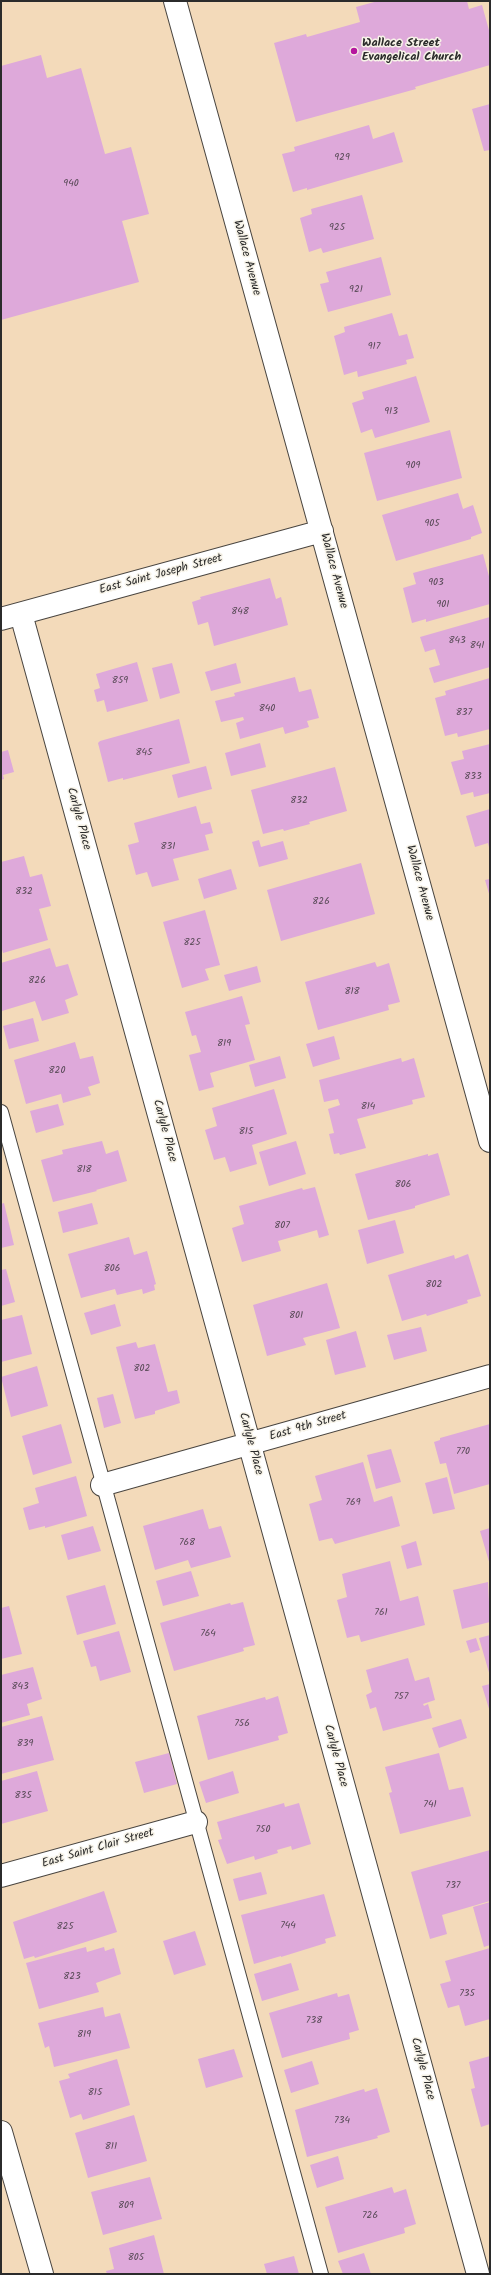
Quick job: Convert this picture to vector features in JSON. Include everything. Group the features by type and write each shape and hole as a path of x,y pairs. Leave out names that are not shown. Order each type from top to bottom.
{"street":[{"name":"Wallace Avenue","path":"175,1 490,1140"},
{"name":"East Saint Joseph Street","path":"11,616 322,531"},
{"name":"Carlyle Place","path":"11,616 250,1444 478,2274"},
{"name":"East 9th Street","path":"102,1484 490,1376"},
{"name":"East Saint Clair Street","path":"1,1876 196,1822"},
{"path":"1,2132 42,2274"}],"lane":[{"path":"1,1112 102,1484 321,2274"}],"building":[{"path":"378,1 467,1 469,9 482,5 490,34 490,65 415,87 416,89 296,122 274,43 306,34 307,37 360,22 356,7"},
{"path":"41,55 47,78 81,68 105,154 131,147 149,214 122,221 139,282 1,320 1,66"},
{"path":"490,104 490,150 484,151 472,109"},
{"path":"369,125 373,139 394,132 403,162 307,190 307,188 293,192 282,154 295,151 294,147"},
{"path":"362,195 374,239 323,253 321,248 309,252 300,218 312,214 311,209"},
{"path":"381,257 391,295 328,312 320,284 329,282 326,272"},
{"path":"392,313 399,336 407,334 414,358 406,360 407,364 358,377 357,371 344,375 334,336 345,332 344,327"},
{"path":"416,376 430,422 375,438 372,429 361,433 352,403 364,399 362,392"},
{"path":"450,430 462,478 377,501 364,453"},
{"path":"458,493 463,509 473,505 482,533 471,537 471,539 396,561 382,515"},
{"path":"483,554 490,580 490,604 426,622 426,619 412,623 403,588 416,584 413,573"},
{"path":"270,578 276,599 281,597 288,625 214,646 208,622 198,625 192,602 201,599 200,597"},
{"path":"490,617 490,667 434,683 429,668 440,665 435,649 425,652 420,637"},
{"path":"137,662 148,701 107,712 104,700 97,702 94,690 100,688 96,674"},
{"path":"172,663 180,693 160,699 152,668"},
{"path":"236,663 241,683 211,691 205,672"},
{"path":"295,677 299,692 311,689 319,718 307,721 309,727 285,734 283,727 240,739 236,723 244,720 243,717 221,722 215,701 235,696 234,693"},
{"path":"490,678 490,729 458,737 457,733 445,736 435,698 446,695 445,691"},
{"path":"179,719 190,763 123,780 123,778 108,782 98,743 100,741"},
{"path":"260,743 266,767 231,776 225,753"},
{"path":"490,744 490,793 474,797 473,792 461,795 451,762 464,759 462,751"},
{"path":"8,750 14,772 3,775 4,779 1,780 1,752"},
{"path":"206,766 212,789 178,798 172,775"},
{"path":"335,767 347,811 309,822 310,824 284,831 283,829 263,834 251,790"},
{"path":"196,806 201,824 210,822 213,833 205,835 209,850 173,859 179,880 152,887 147,872 136,875 128,845 139,842 134,823"},
{"path":"490,809 490,851 488,843 475,847 466,816"},
{"path":"259,840 261,847 283,841 288,859 259,867 252,842"},
{"path":"24,856 30,877 42,874 51,906 39,909 48,940 3,953 1,946 1,862"},
{"path":"361,863 375,914 281,941 267,890"},
{"path":"231,869 237,889 204,899 198,879"},
{"path":"490,879 490,897 485,880"},
{"path":"205,910 220,965 205,969 209,980 182,988 163,922"},
{"path":"50,948 56,967 68,964 78,995 65,1000 69,1013 42,1021 35,1001 2,1011 1,963"},
{"path":"375,962 377,967 389,963 400,1002 388,1005 389,1010 318,1030 305,982"},
{"path":"257,966 261,982 229,991 224,975"},
{"path":"242,996 250,1024 245,1025 255,1060 210,1073 214,1087 199,1091 189,1055 201,1052 196,1035 192,1036 185,1012"},
{"path":"33,1018 39,1041 9,1049 3,1026"},
{"path":"334,1036 340,1059 313,1067 306,1044"},
{"path":"75,1042 80,1059 93,1056 100,1083 88,1087 91,1095 63,1103 61,1094 26,1104 14,1060"},
{"path":"280,1056 286,1078 255,1087 249,1065"},
{"path":"401,1058 402,1062 414,1058 425,1097 412,1100 413,1104 357,1119 366,1148 340,1155 339,1153 334,1154 329,1134 334,1133 328,1109 340,1105 338,1099 324,1102 319,1080"},
{"path":"274,1089 287,1134 252,1145 257,1164 230,1172 225,1157 214,1160 205,1130 217,1126 212,1108"},
{"path":"58,1104 64,1125 36,1133 30,1111"},
{"path":"102,1141 106,1154 118,1150 127,1181 96,1190 97,1191 53,1202 41,1160 63,1154 62,1150"},
{"path":"296,1141 306,1174 269,1186 259,1152"},
{"path":"438,1153 450,1195 415,1206 415,1208 368,1220 355,1174 428,1154 428,1156"},
{"path":"315,1187 329,1235 319,1238 317,1230 278,1241 281,1251 242,1262 232,1228 244,1224 239,1206 302,1188 303,1190"},
{"path":"4,1203 14,1245 1,1248 1,1204"},
{"path":"92,1203 98,1224 63,1233 58,1212"},
{"path":"395,1220 404,1253 367,1264 358,1230"},
{"path":"129,1237 134,1255 147,1251 156,1284 154,1285 155,1290 143,1294 142,1289 117,1295 115,1289 81,1298 68,1254"},
{"path":"468,1254 481,1296 467,1300 468,1303 427,1316 426,1314 402,1321 388,1275 454,1255 455,1259"},
{"path":"6,1269 15,1302 1,1306 1,1270"},
{"path":"327,1283 340,1328 303,1338 306,1345 267,1356 253,1305"},
{"path":"115,1304 121,1326 91,1335 84,1313"},
{"path":"22,1315 32,1354 1,1362 1,1320"},
{"path":"421,1327 427,1351 394,1360 387,1335"},
{"path":"356,1331 366,1367 335,1375 326,1340"},
{"path":"136,1342 138,1348 155,1344 168,1392 177,1390 180,1403 155,1411 155,1414 135,1419 116,1347"},
{"path":"37,1366 48,1406 11,1417 1,1377"},
{"path":"113,1394 121,1423 104,1428 97,1398"},
{"path":"61,1424 72,1463 33,1475 22,1436"},
{"path":"490,1424 490,1484 454,1494 446,1463 440,1464 434,1442 440,1440 440,1438"},
{"path":"391,1449 401,1482 376,1489 367,1455"},
{"path":"363,1462 374,1502 392,1496 400,1526 335,1544 332,1538 319,1541 309,1504 322,1500 315,1476"},
{"path":"76,1476 87,1516 45,1528 45,1526 29,1530 23,1508 39,1503 35,1488"},
{"path":"447,1477 455,1509 433,1514 425,1483"},
{"path":"203,1509 209,1529 221,1526 231,1557 191,1568 188,1560 155,1570 143,1526"},
{"path":"93,1526 101,1551 68,1560 61,1535"},
{"path":"490,1528 490,1565 480,1531"},
{"path":"416,1541 422,1565 407,1569 401,1546"},
{"path":"390,1561 400,1601 418,1596 425,1625 361,1642 359,1635 347,1638 337,1600 347,1597 342,1574"},
{"path":"191,1571 199,1596 163,1606 156,1581"},
{"path":"488,1582 490,1622 462,1629 453,1590"},
{"path":"105,1585 116,1624 77,1635 66,1596"},
{"path":"243,1602 255,1645 243,1648 244,1651 174,1671 160,1623 230,1603 231,1605"},
{"path":"9,1606 22,1654 1,1659 1,1608"},
{"path":"119,1631 131,1672 100,1681 96,1666 91,1667 83,1641"},
{"path":"490,1635 490,1676 479,1638"},
{"path":"476,1638 480,1650 470,1653 466,1641"},
{"path":"408,1658 415,1681 429,1677 435,1700 423,1704 424,1706 428,1704 432,1718 383,1731 376,1707 370,1709 366,1695 372,1692 366,1670"},
{"path":"33,1667 42,1699 27,1704 30,1715 1,1723 1,1675"},
{"path":"490,1684 490,1712 482,1686"},
{"path":"278,1696 288,1733 278,1736 279,1740 208,1760 197,1716 265,1697 266,1700"},
{"path":"42,1716 54,1760 1,1774 1,1727"},
{"path":"461,1719 467,1738 439,1748 432,1728"},
{"path":"169,1753 177,1784 144,1793 135,1762"},
{"path":"439,1753 449,1790 463,1787 471,1816 400,1834 389,1793 392,1792 385,1767"},
{"path":"37,1771 48,1811 1,1824 1,1781"},
{"path":"233,1771 239,1793 206,1803 199,1782"},
{"path":"284,1803 285,1807 299,1803 311,1844 292,1850 291,1846 277,1850 278,1853 255,1860 254,1856 227,1864 218,1840 222,1839 217,1822"},
{"path":"490,1850 490,1901 442,1915 447,1934 430,1939 411,1872"},
{"path":"261,1872 267,1894 239,1901 233,1879"},
{"path":"104,1891 117,1932 35,1958 34,1956 24,1959 13,1922"},
{"path":"324,1894 336,1936 325,1939 326,1943 254,1964 241,1915"},
{"path":"490,1902 490,1945 484,1947 473,1907"},
{"path":"195,1931 206,1965 174,1975 163,1941"},
{"path":"86,1947 87,1952 104,1947 105,1951 114,1948 121,1974 96,1983 99,1992 39,2009 26,1963"},
{"path":"490,1948 490,2019 465,2026 459,2005 448,2008 440,1984 451,1981 445,1961"},
{"path":"291,1963 299,1990 262,2001 254,1974"},
{"path":"337,1993 338,1997 349,1994 359,2030 349,2033 350,2039 282,2058 269,2013"},
{"path":"103,2007 105,2017 120,2013 130,2048 54,2067 49,2046 45,2048 38,2023"},
{"path":"234,2049 243,2077 206,2088 198,2059"},
{"path":"490,2056 490,2124 481,2127 471,2089 475,2088 469,2062"},
{"path":"117,2059 130,2105 83,2120 81,2114 70,2118 59,2081 70,2078 68,2074"},
{"path":"312,2061 319,2084 291,2093 284,2070"},
{"path":"377,2088 390,2132 377,2136 378,2138 307,2157 295,2110 364,2089 365,2092"},
{"path":"134,2115 147,2161 88,2178 75,2133"},
{"path":"338,2156 344,2179 317,2188 310,2165"},
{"path":"150,2177 162,2219 103,2235 91,2192"},
{"path":"392,2187 394,2193 406,2189 416,2224 404,2228 405,2233 338,2253 325,2207"},
{"path":"154,2235 164,2274 107,2274 106,2271 114,2269 109,2248"},
{"path":"364,2253 371,2274 343,2274 338,2261"},
{"path":"294,2256 299,2274 267,2274 264,2264"}],"place":[{"name":"Wallace Street Evangelical Church","path":"354,51"}]}
